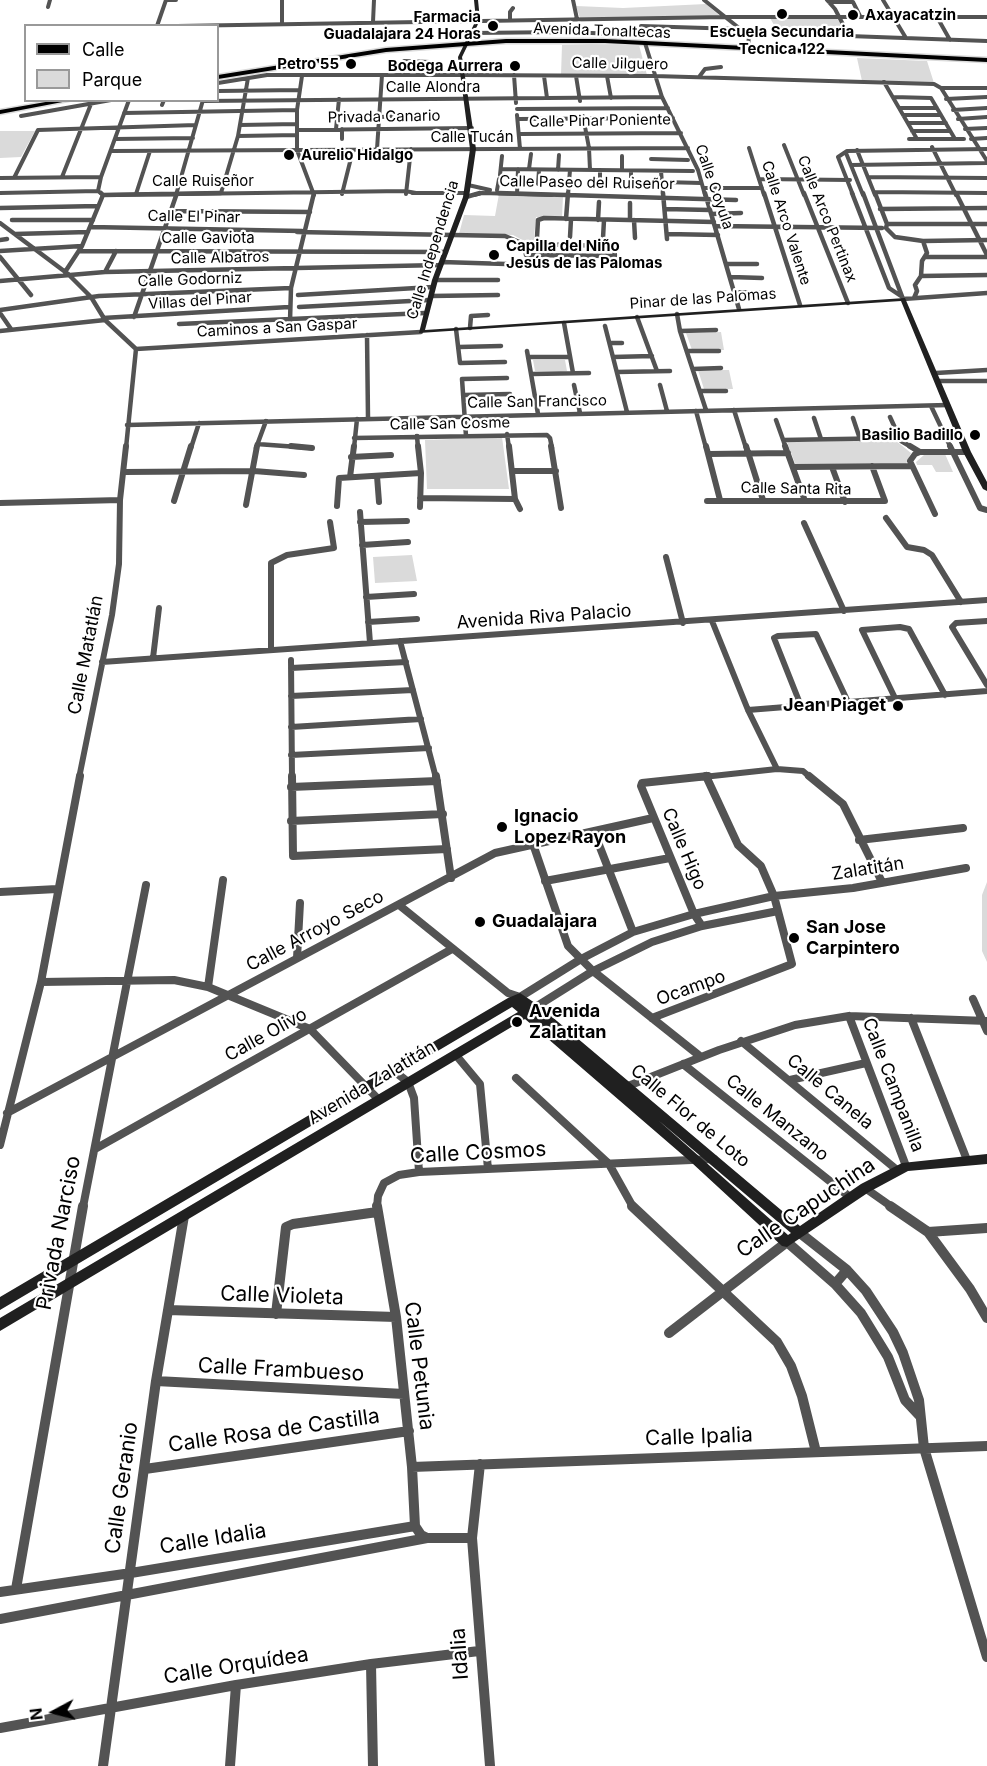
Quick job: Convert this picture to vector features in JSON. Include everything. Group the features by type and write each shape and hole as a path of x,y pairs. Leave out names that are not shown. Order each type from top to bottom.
{"main road":[{"name":"Avenida Tonaltecas","path":"219,75 365,50 448,42 470,37 645,40 987,59"},
{"name":"Avenida Tonaltecas","path":"219,75 470,37 645,40 987,59"},
{"path":"463,49 484,45 605,41"},
{"path":"0,111 46,102"},
{"path":"0,111 69,102"}],"street":[{"path":"48,7 50,0"},
{"path":"158,24 166,0 176,0"},
{"path":"282,0 282,23"},
{"path":"373,22 374,0"},
{"name":"Calle Independencia","path":"421,332 435,280 454,235 468,185 473,149 472,128 460,57 478,20 476,0"},
{"path":"573,0 577,19"},
{"path":"705,0 748,36 748,46"},
{"path":"883,0 906,38"},
{"path":"828,1 853,2 860,16"},
{"path":"828,1 849,36 987,41"},
{"path":"513,8 510,12 514,32"},
{"path":"937,17 950,40"},
{"path":"219,25 611,18 987,17"},
{"path":"611,18 617,34"},
{"name":"Calle Coyula","path":"639,18 662,98 688,148 703,188 739,309"},
{"path":"981,18 987,25"},
{"path":"538,19 542,32"},
{"path":"562,19 565,33"},
{"path":"587,19 591,33"},
{"path":"641,26 738,29"},
{"path":"470,37 514,32 542,32 617,34 645,40"},
{"path":"402,75 404,61 430,62 430,75"},
{"path":"219,83 248,78 287,65"},
{"path":"699,77 705,69 721,68"},
{"path":"250,71 268,72"},
{"name":"Calle Jilguero","path":"268,72 302,76 699,77 884,82 987,88"},
{"path":"377,149 382,75"},
{"path":"514,75 520,149"},
{"path":"544,75 547,98"},
{"path":"289,319 291,288 314,193 297,150 297,110 302,76"},
{"path":"576,76 590,148 590,170"},
{"path":"607,76 611,98"},
{"path":"221,193 238,136 248,78"},
{"path":"884,82 917,139"},
{"path":"939,86 987,163"},
{"path":"219,91 300,90"},
{"path":"946,99 987,97"},
{"name":"Calle Alondra","path":"219,101 662,98"},
{"path":"336,129 339,99"},
{"path":"894,99 932,99 954,139"},
{"path":"69,102 82,105"},
{"path":"21,116 101,102"},
{"path":"67,273 93,220 101,193 101,177 128,102"},
{"path":"134,317 177,193 203,102"},
{"path":"62,177 91,104"},
{"path":"517,109 668,108"},
{"path":"899,108 937,108"},
{"path":"953,110 987,108"},
{"path":"124,112 297,110"},
{"path":"15,112 34,114"},
{"path":"903,116 941,115"},
{"path":"379,117 416,116"},
{"path":"958,119 987,117"},
{"path":"518,119 674,118"},
{"path":"908,123 946,123"},
{"path":"14,178 38,130 196,125"},
{"path":"240,125 297,130"},
{"name":"Privada Canario","path":"297,130 472,128"},
{"path":"964,129 987,128"},
{"path":"342,129 342,140"},
{"path":"238,136 297,130"},
{"path":"912,131 950,131"},
{"name":"Calle Pinar Poniente","path":"520,134 681,133"},
{"path":"115,139 193,138"},
{"path":"971,139 987,138"},
{"path":"909,139 964,139"},
{"name":"Calle Arco Pertinax","path":"784,145 848,303"},
{"name":"Calle Tucán","path":"111,151 688,148"},
{"name":"Calle Arco Valente","path":"749,148 800,305"},
{"path":"926,257 987,256 932,148"},
{"path":"406,192 411,149"},
{"path":"902,297 889,288 838,158 857,150 987,149"},
{"path":"342,193 353,150"},
{"path":"857,150 887,226 895,237 923,241 987,240"},
{"path":"136,194 150,151"},
{"path":"846,153 859,181 902,297 936,373 967,452 987,489"},
{"path":"529,170 531,154"},
{"path":"558,170 559,154"},
{"path":"496,190 502,156"},
{"path":"622,156 622,170"},
{"path":"651,171 650,158 688,160"},
{"path":"851,165 987,163"},
{"path":"501,169 693,171"},
{"path":"517,192 518,169"},
{"path":"538,184 539,170"},
{"path":"570,170 568,193 570,237"},
{"path":"600,170 600,185"},
{"path":"631,171 631,186"},
{"path":"661,171 667,236 718,236"},
{"path":"0,178 101,177"},
{"path":"859,181 869,178 987,178"},
{"path":"759,179 847,180 859,181 872,186"},
{"path":"662,182 703,188 762,188"},
{"name":"Calle Paseo del Ruiseñor","path":"468,185 482,191 691,196 707,200 736,200"},
{"name":"Calle Paseo del Ruiseñor","path":"691,196 703,188"},
{"name":"Calle Paseo del Ruiseñor","path":"466,195 496,190 517,192"},
{"name":"Calle Ruiseñor","path":"0,193 406,192 466,195"},
{"path":"874,192 987,193"},
{"path":"599,202 603,238"},
{"path":"630,203 635,238"},
{"path":"0,208 98,206"},
{"path":"6,228 23,208"},
{"path":"880,209 987,208"},
{"path":"665,209 741,213"},
{"path":"171,211 310,212"},
{"path":"537,237 540,219 666,221 774,227 877,228 987,224"},
{"path":"12,220 93,220"},
{"path":"0,223 67,273 91,297 104,319 136,349"},
{"name":"Calle El Pinar","path":"15,234 164,228 508,236 524,244 613,246 615,255 524,255 524,244"},
{"path":"0,240 7,239"},
{"path":"914,298 917,291 915,285 921,276 922,261 927,253 923,241"},
{"path":"579,245 579,256"},
{"name":"Calle Gaviota","path":"0,251 34,248 446,252"},
{"path":"105,272 116,250"},
{"path":"0,257 31,295"},
{"name":"Calle Albatros","path":"0,281 67,273 442,263 506,264"},
{"path":"727,264 757,264"},
{"path":"921,276 987,275"},
{"path":"885,276 894,277"},
{"path":"731,277 762,278"},
{"path":"435,280 498,280"},
{"path":"298,295 433,287"},
{"name":"Calle Godorniz","path":"0,312 91,297 291,288"},
{"path":"735,292 763,292"},
{"name":"Pinar de las Palomas","path":"421,332 848,303 902,297 987,293"},
{"path":"299,307 498,296"},
{"name":"Villas del Pinar","path":"0,331 104,319 289,307"},
{"path":"0,312 11,329"},
{"name":"Villas del Pinar","path":"178,324 425,313"},
{"path":"677,314 680,331 706,411"},
{"path":"471,328 471,316 488,315"},
{"path":"637,317 657,371"},
{"path":"564,322 573,373"},
{"path":"605,326 627,412"},
{"path":"456,329 460,363 506,362"},
{"path":"680,331 716,330"},
{"name":"Caminos a San Gaspar","path":"136,349 421,332"},
{"path":"367,335 368,418"},
{"path":"610,344 622,343"},
{"path":"459,347 501,346"},
{"name":"Calle Matatlán","path":"0,1145 41,982 119,564 120,500 136,349"},
{"path":"527,351 538,414"},
{"path":"687,351 719,351"},
{"path":"613,357 652,356"},
{"path":"529,357 569,357"},
{"path":"693,369 721,368"},
{"path":"936,373 987,370"},
{"path":"617,372 670,371"},
{"path":"532,374 589,373"},
{"path":"466,436 462,379 507,378"},
{"path":"939,381 987,381"},
{"path":"574,385 580,413"},
{"path":"660,385 667,411"},
{"path":"700,392 726,391"},
{"path":"464,395 510,394"},
{"name":"Calle San Francisco","path":"127,425 948,405"},
{"path":"931,406 980,508 987,510"},
{"path":"734,410 763,500"},
{"path":"696,411 720,500"},
{"path":"890,417 898,438"},
{"path":"814,418 821,439"},
{"path":"853,418 860,439"},
{"path":"350,477 357,419"},
{"path":"776,420 805,501"},
{"path":"246,505 254,471 257,444 266,421"},
{"path":"174,501 199,423"},
{"path":"507,434 515,499 520,509"},
{"name":"Calle San Cosme","path":"354,438 547,435 550,438 556,471"},
{"path":"417,436 421,473 420,507"},
{"path":"783,440 898,438 920,452"},
{"path":"257,444 312,448"},
{"path":"935,514 911,466 912,457 920,452 967,452"},
{"path":"709,454 788,453"},
{"path":"351,457 391,455"},
{"name":"Calle Santa Rita","path":"707,501 885,501 872,466"},
{"path":"794,468 911,466"},
{"path":"832,467 846,502"},
{"path":"124,472 254,471 304,475"},
{"path":"512,471 556,471 561,508"},
{"path":"337,506 339,478 421,473"},
{"path":"377,476 379,502"},
{"path":"420,498 515,499"},
{"path":"0,503 120,500"},
{"path":"360,512 370,643"},
{"path":"886,518 907,547 924,550 932,555 961,602"},
{"path":"360,522 407,520"},
{"path":"271,650 271,563 287,555 334,548 330,522"},
{"path":"804,523 844,611"},
{"path":"362,545 408,542"},
{"path":"666,557 683,623"},
{"path":"366,597 414,594"},
{"name":"Avenida Riva Palacio","path":"102,662 987,600"},
{"path":"153,658 159,608"},
{"path":"368,622 417,619"},
{"path":"712,621 748,710 777,769"},
{"path":"987,621 952,625 987,685"},
{"path":"896,698 862,630 905,627 909,629 945,695"},
{"path":"801,706 774,638 816,634 848,702"},
{"path":"400,641 437,781 451,878"},
{"path":"405,662 291,664 291,854 296,857 447,849"},
{"path":"291,696 413,690"},
{"path":"748,710 987,691"},
{"path":"291,727 421,719"},
{"path":"291,755 429,748"},
{"path":"778,911 760,864 744,853 738,845 705,775 777,769 802,771 835,797 849,813 859,840 882,882"},
{"name":"Calle Higo","path":"702,926 694,914 641,786 642,783 705,775"},
{"path":"291,787 437,781"},
{"path":"291,821 443,814"},
{"name":"Calle Arroyo Seco","path":"7,1113 495,854 653,818"},
{"name":"Zalatitán","path":"859,840 963,828"},
{"path":"594,832 633,932"},
{"path":"533,844 568,946 580,959"},
{"path":"545,881 670,858"},
{"name":"Zalatitán","path":"774,896 966,868"},
{"path":"208,987 223,880"},
{"name":"Privada Narciso","path":"16,1589 68,1285 146,885"},
{"path":"0,892 57,889"},
{"name":"Avenida Zalatitán","path":"0,1304 580,959 633,932 694,914 774,896"},
{"path":"297,958 300,903"},
{"name":"Calle Flor de Loto","path":"399,905 622,1088 715,1159 800,1233 847,1270 866,1291 893,1332 912,1378 919,1400 924,1448 987,1657"},
{"name":"Avenida Zalatitán","path":"0,1326 628,952 702,926 778,911"},
{"name":"Ocampo","path":"580,959 652,1018 792,964 778,911"},
{"name":"Calle Olivo","path":"95,1149 452,949"},
{"path":"41,982 174,980 208,987 310,1029 379,1100"},
{"path":"973,999 985,1020 987,1030"},
{"path":"622,1088 741,1041 795,1025 849,1016 985,1020"},
{"name":"Calle Campanilla","path":"849,1016 902,1168"},
{"path":"652,1018 701,1057"},
{"path":"911,1018 967,1160"},
{"name":"Calle Canela","path":"741,1041 902,1168"},
{"path":"455,1054 480,1084 488,1169"},
{"path":"789,1080 866,1063"},
{"name":"Calle Manzano","path":"683,1064 851,1198"},
{"path":"394,1071 408,1083 414,1098 419,1172"},
{"path":"516,1078 609,1164 629,1203 777,1342 791,1366 802,1396 816,1452"},
{"name":"Calle Flor de Loto","path":"622,1088 696,1160 835,1284 861,1312 874,1332 905,1400 919,1415"},
{"name":"Calle Cosmos","path":"377,1212 378,1196 384,1183 399,1175 419,1172 715,1159"},
{"name":"Calle Capuchina","path":"669,1333 722,1290 865,1188 902,1168 987,1159"},
{"path":"865,1188 928,1232 970,1289 987,1318"},
{"path":"276,1314 286,1227 293,1224 377,1212"},
{"name":"Calle Petunia","path":"377,1212 396,1317 409,1431 414,1526"},
{"name":"Calle Geranio","path":"103,1766 156,1381 184,1216"},
{"path":"928,1232 987,1228"},
{"path":"835,1284 847,1270"},
{"name":"Calle Violeta","path":"168,1310 396,1317"},
{"path":"897,1380 912,1378"},
{"name":"Calle Frambueso","path":"156,1381 404,1394"},
{"name":"Calle Rosa de Castilla","path":"145,1469 409,1431"},
{"name":"Calle Ipalia","path":"412,1467 987,1446"},
{"name":"Idalia","path":"480,1464 472,1538 479,1652 490,1766"},
{"path":"414,1526 421,1535 427,1538"},
{"name":"Calle Idalia","path":"0,1592 131,1573 414,1526"},
{"name":"Calle Idalia","path":"0,1619 427,1538 472,1538"},
{"name":"Calle Orquídea","path":"0,1728 236,1685 371,1664 479,1652"},
{"path":"371,1664 373,1766"},
{"path":"230,1766 236,1685"}],"green space":[{"path":"706,4 720,16 580,18 576,6 623,8"},
{"path":"836,17 846,32 778,32 770,18"},
{"path":"562,45 639,45 647,75 561,75"},
{"path":"857,58 927,61 934,83 862,81"},
{"path":"0,131 35,131 21,157 0,158"},
{"path":"499,194 563,196 562,217 536,217 534,237 540,238 539,243 526,242 513,235 459,234 464,215 495,216"},
{"path":"721,332 724,350 692,350 686,333"},
{"path":"533,360 565,360 567,371 535,371"},
{"path":"698,370 729,370 733,389 704,389"},
{"path":"502,437 509,489 427,489 425,440"},
{"path":"895,440 911,453 906,464 796,466 787,442"},
{"path":"945,454 953,472 936,472 932,465 917,465 916,462 924,455"},
{"path":"412,555 417,581 375,583 373,557"},
{"path":"987,882 987,962 982,951 982,895"}],"place":[{"name":"Escuela Secundaria Tecnica 122","path":"782,14"},
{"name":"Axayacatzin","path":"853,15"},
{"name":"Farmacia Guadalajara 24 Horas","path":"493,26"},
{"name":"Petro 55","path":"351,64"},
{"name":"Bodega Aurrera","path":"515,66"},
{"name":"Aurelio Hidalgo","path":"289,155"},
{"name":"Capilla del Niño Jesús de las Palomas","path":"494,255"},
{"name":"Basilio Badillo","path":"975,435"},
{"name":"Jean Piaget","path":"898,706"},
{"name":"Ignacio Lopez Rayon","path":"502,827"},
{"name":"Guadalajara","path":"480,922"},
{"name":"San Jose Carpintero","path":"794,938"},
{"name":"Avenida Zalatitan","path":"517,1022"}]}
